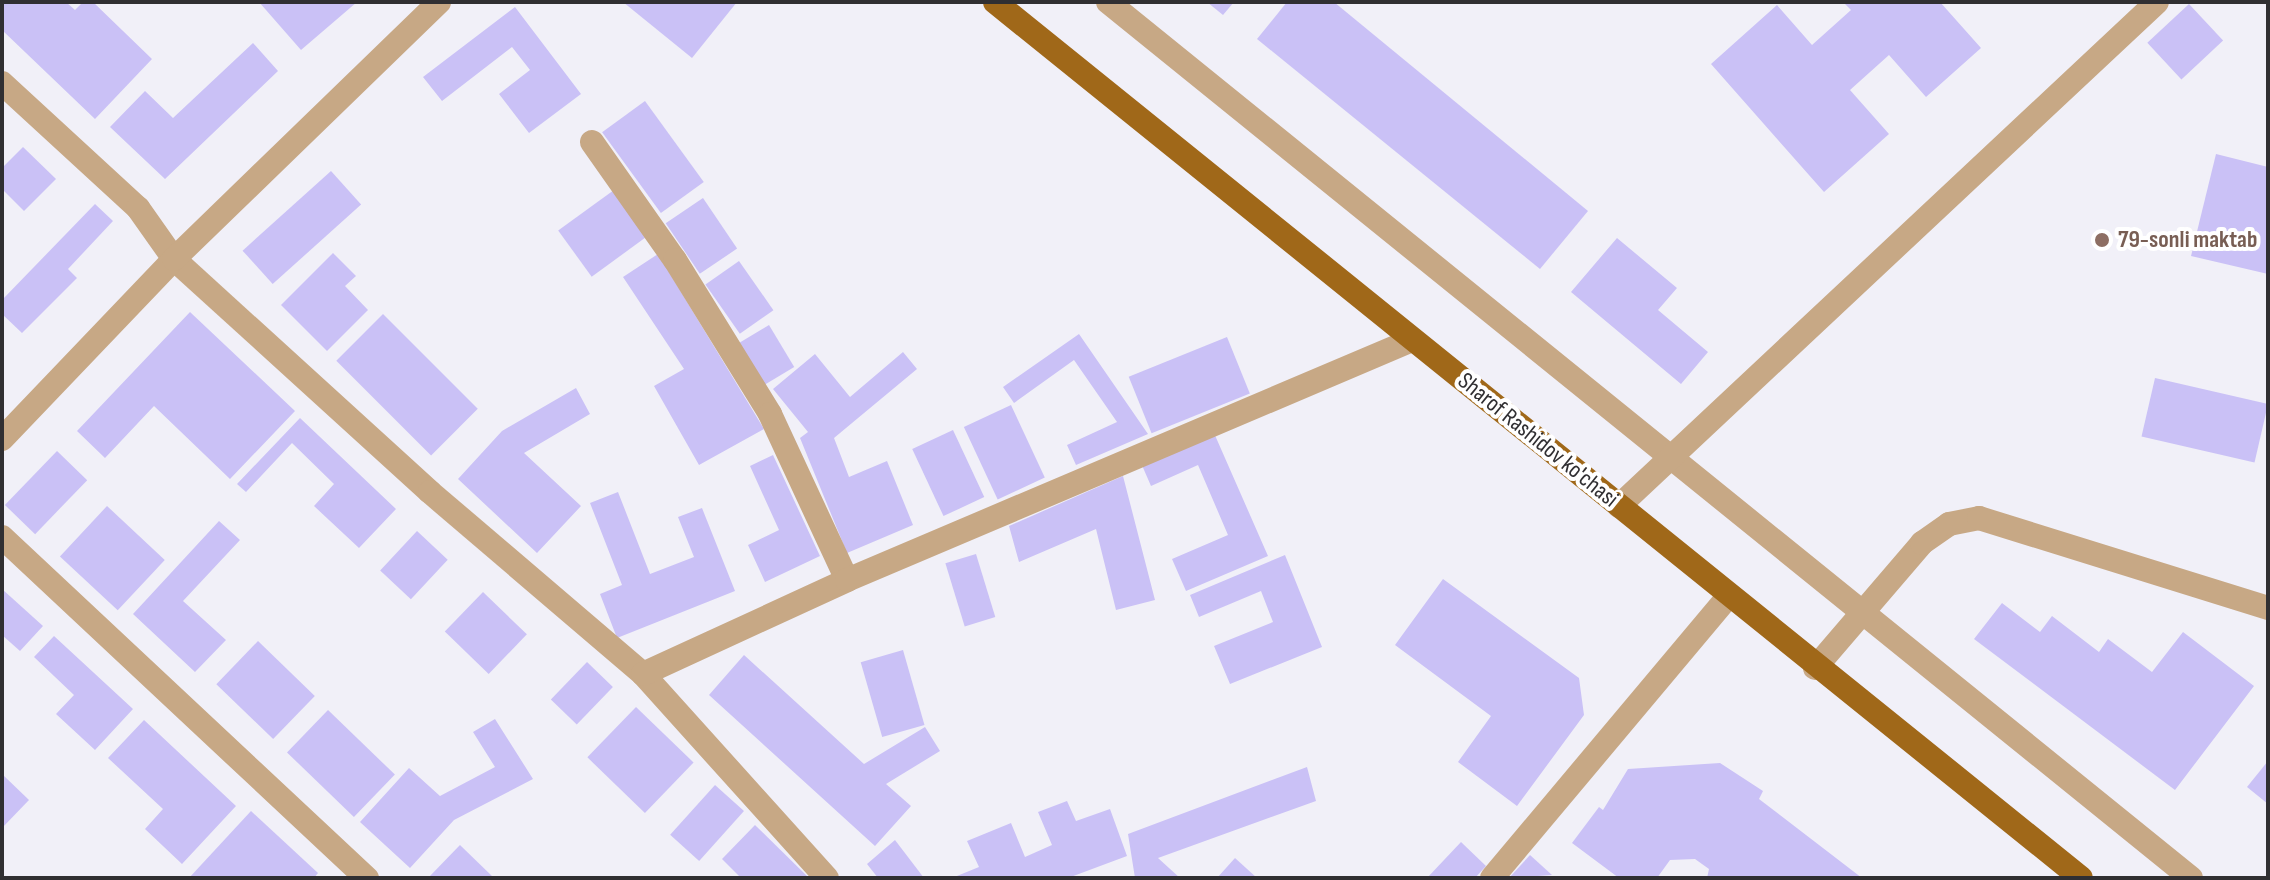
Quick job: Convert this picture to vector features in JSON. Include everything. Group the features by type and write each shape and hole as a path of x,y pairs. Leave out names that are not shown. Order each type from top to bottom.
{"main road":[{"name":"Sharof Rashidov ko'chasi","path":"995,2 1815,668 2081,878"}],"street":[{"path":"2,439 174,259 439,2"},
{"path":"1108,2 2191,878"},
{"path":"1619,506 2157,2"},
{"path":"2,83 138,208 174,259 430,492 643,674 827,878"},
{"path":"592,142 675,260 770,414 847,580"},
{"path":"643,674 847,580 1412,340"},
{"path":"1815,668 1922,543 1949,524 1979,518 2268,608"},
{"path":"2,537 367,878"},
{"path":"1492,878 1728,597"}],"building":[{"path":"2,2 66,2 75,10 83,2 93,2 152,59 95,119 2,30"},
{"path":"259,2 357,2 301,50"},
{"path":"623,2 737,2 692,58"},
{"path":"1207,2 1234,2 1223,15"},
{"path":"1287,2 1334,2 1588,211 1540,269 1257,39"},
{"path":"1843,2 1940,2 1981,48 1926,97 1889,55 1850,90 1889,134 1824,192 1711,64 1777,5 1812,45 1851,10"},
{"path":"2189,4 2223,41 2181,79 2147,43"},
{"path":"515,7 581,94 529,133 499,94 530,70 512,47 442,101 423,77"},
{"path":"253,43 278,71 165,179 110,127 145,91 173,118"},
{"path":"645,101 704,182 661,213 602,132"},
{"path":"23,147 56,179 24,211 2,189 2,168"},
{"path":"2216,154 2268,167 2268,274 2191,256"},
{"path":"331,171 361,204 273,284 243,251"},
{"path":"614,190 648,236 592,277 558,231"},
{"path":"703,198 737,249 700,274 666,223"},
{"path":"95,204 113,221 68,269 77,278 22,333 2,314 2,300"},
{"path":"1617,238 1677,288 1658,310 1708,352 1681,384 1571,292"},
{"path":"333,253 356,276 345,286 368,310 327,351 281,305"},
{"path":"658,254 764,429 699,465 654,386 684,369 623,277"},
{"path":"739,261 773,310 740,334 705,285"},
{"path":"190,312 295,411 230,479 154,406 105,458 77,431"},
{"path":"383,314 478,409 431,455 336,361"},
{"path":"769,325 794,367 764,385 739,343"},
{"path":"1079,334 1148,434 1076,465 1067,445 1117,422 1074,360 1014,403 1003,387"},
{"path":"1227,337 1250,394 1152,433 1129,377"},
{"path":"903,352 917,369 834,438 849,477 887,461 913,525 847,553 800,438 808,432 773,389 815,354 850,397"},
{"path":"2155,378 2268,404 2255,463 2142,436"},
{"path":"576,388 590,414 524,453 581,506 537,553 458,479 502,431"},
{"path":"1011,405 1045,478 998,499 964,427"},
{"path":"300,418 396,509 359,548 314,506 334,484 292,443 246,492 237,484"},
{"path":"953,430 984,497 943,516 912,449"},
{"path":"1214,433 1268,556 1186,591 1172,559 1228,535 1198,465 1151,486 1141,463"},
{"path":"57,451 87,480 35,534 5,505"},
{"path":"773,455 820,556 765,582 748,545 779,530 750,466"},
{"path":"1123,476 1155,600 1116,610 1096,529 1019,562 1009,526"},
{"path":"618,492 650,574 694,557 678,517 702,508 735,591 617,638 600,594 622,585 590,503"},
{"path":"107,506 165,560 118,610 60,556"},
{"path":"219,521 240,540 183,601 226,640 195,672 133,614"},
{"path":"417,531 448,560 411,599 380,570"},
{"path":"976,554 995,617 965,626 945,563"},
{"path":"1285,555 1322,647 1230,684 1214,646 1273,622 1261,591 1199,617 1190,595"},
{"path":"1443,579 1579,678 1584,715 1517,806 1458,762 1491,716 1395,645"},
{"path":"2,589 43,626 20,651 2,635"},
{"path":"483,592 527,634 489,674 445,632"},
{"path":"2002,603 2040,632 2052,616 2099,652 2108,639 2152,672 2183,632 2254,686 2175,790 1974,639"},
{"path":"54,636 133,709 95,750 56,714 74,695 34,657"},
{"path":"258,641 315,696 273,739 216,684"},
{"path":"903,650 924,725 882,737 861,662"},
{"path":"744,655 864,764 925,727 940,751 886,784 911,806 875,846 709,695"},
{"path":"587,662 613,687 577,724 551,699"},
{"path":"636,707 694,763 645,813 587,757"},
{"path":"328,710 395,775 354,817 287,752"},
{"path":"495,719 533,779 454,820 410,868 360,822 409,768 440,796 495,767 473,732"},
{"path":"144,720 236,806 182,864 145,829 163,809 108,758"},
{"path":"2268,761 2268,804 2247,787"},
{"path":"1720,763 1763,791 1759,799 1862,878 1707,878 1709,869 1695,859 1670,860 1657,878 1619,878 1572,843 1599,807 1603,810 1628,769"},
{"path":"1307,767 1316,801 1158,858 1180,878 1135,878 1128,834"},
{"path":"2,774 29,800 2,828"},
{"path":"715,785 744,811 699,861 670,835"},
{"path":"1067,801 1076,821 1110,809 1127,856 1068,878 952,878 979,867 967,841 1011,823 1025,857 1052,845 1038,812"},
{"path":"251,811 318,873 314,878 189,878"},
{"path":"755,825 809,878 741,878 722,859"},
{"path":"895,840 924,878 878,878 867,864"},
{"path":"1461,842 1486,866 1475,878 1427,878"},
{"path":"460,845 494,878 428,878"},
{"path":"1530,855 1552,875 1509,878"},
{"path":"1235,858 1257,878 1217,878"}],"place":[{"name":"79-sonli maktab","path":"2102,240"}]}
